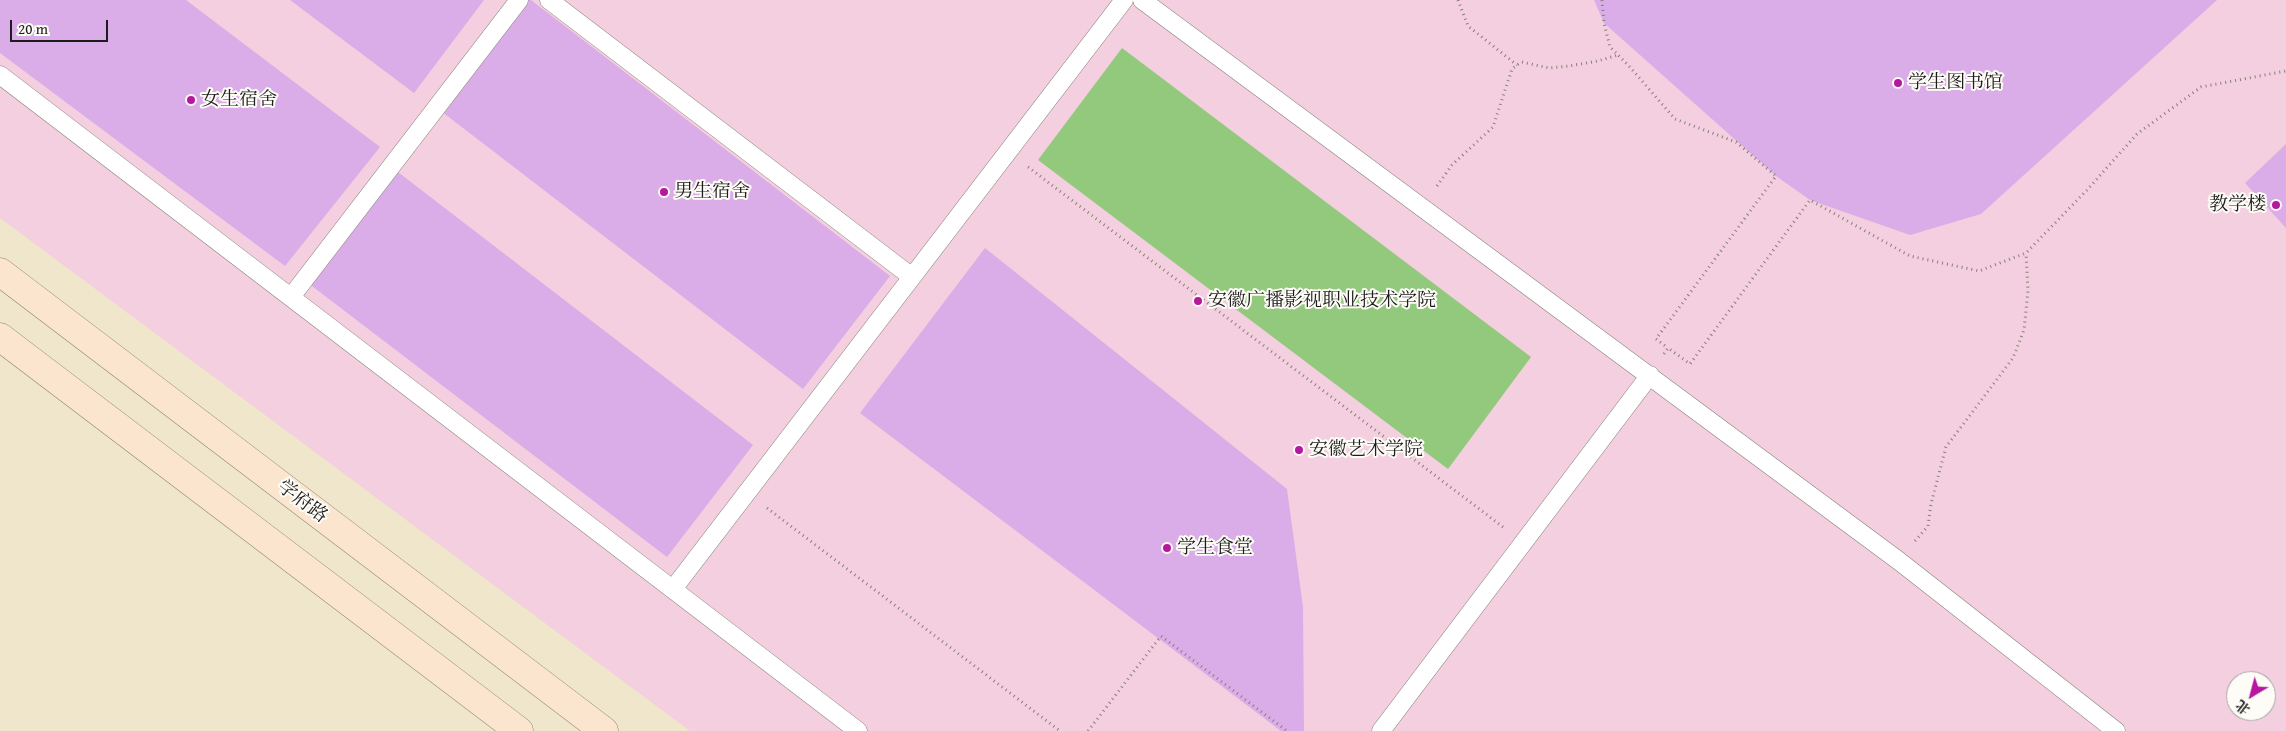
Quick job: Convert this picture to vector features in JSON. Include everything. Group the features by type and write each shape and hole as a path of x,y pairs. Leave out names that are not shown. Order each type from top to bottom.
{"main road":[{"name":"学府路","path":"0,272 604,731"},
{"path":"0,337 519,731"}],"lane":[{"path":"291,297 519,0"},
{"path":"549,0 912,277"},
{"path":"673,589 1124,0"},
{"path":"1142,0 1899,561 2116,731"},
{"path":"0,75 858,731"},
{"path":"1381,731 1650,375"}],"path":[{"path":"1458,0 1468,26 1517,65"},
{"path":"1602,0 1604,23 1610,47 1675,119 1736,142 1776,176 1656,339 1690,364 1810,200 1910,256 1980,270 2026,253 2087,190 2137,134 2201,87 2286,71"},
{"path":"1422,207 1452,165 1494,127 1512,69 1517,65 1522,62 1549,68 1598,61 1618,55"},
{"path":"1008,152 1524,542"},
{"path":"1899,561 1928,526 1931,504 1946,447 2013,358 2024,330 2028,290 2026,253"},
{"path":"1650,375 1668,348"},
{"path":"747,492 1060,731"},
{"path":"1088,731 1161,636 1287,731"}],"shaded area":[{"name":"安徽艺术学院","path":"0,0 2286,0 2286,731 690,731 0,218"}],"green space":[{"path":"1122,48 1531,357 1448,469 1038,160"}],"building":[{"name":"女生宿舍","path":"0,0 186,0 380,147 285,266 0,53"},
{"path":"290,0 484,0 414,93"},
{"name":"男生宿舍","path":"521,0 531,0 890,276 803,389 437,108"},
{"name":"学生图书馆","path":"1594,0 2217,0 1981,214 1910,235 1810,200 1776,176 1604,23"},
{"name":"教学楼","path":"2286,144 2286,228 2245,183"},
{"path":"394,169 753,445 667,557 308,283"},
{"name":"学生食堂","path":"985,248 1287,489 1303,607 1304,731 1281,731 860,413"}],"place":[{"name":"学生图书馆","path":"1898,83"},
{"name":"女生宿舍","path":"191,100"},
{"name":"男生宿舍","path":"664,192"},
{"name":"教学楼","path":"2276,205"},
{"name":"安徽广播影视职业技术学院","path":"1198,301"},
{"name":"安徽艺术学院","path":"1299,450"},
{"name":"学生食堂","path":"1167,548"}]}
